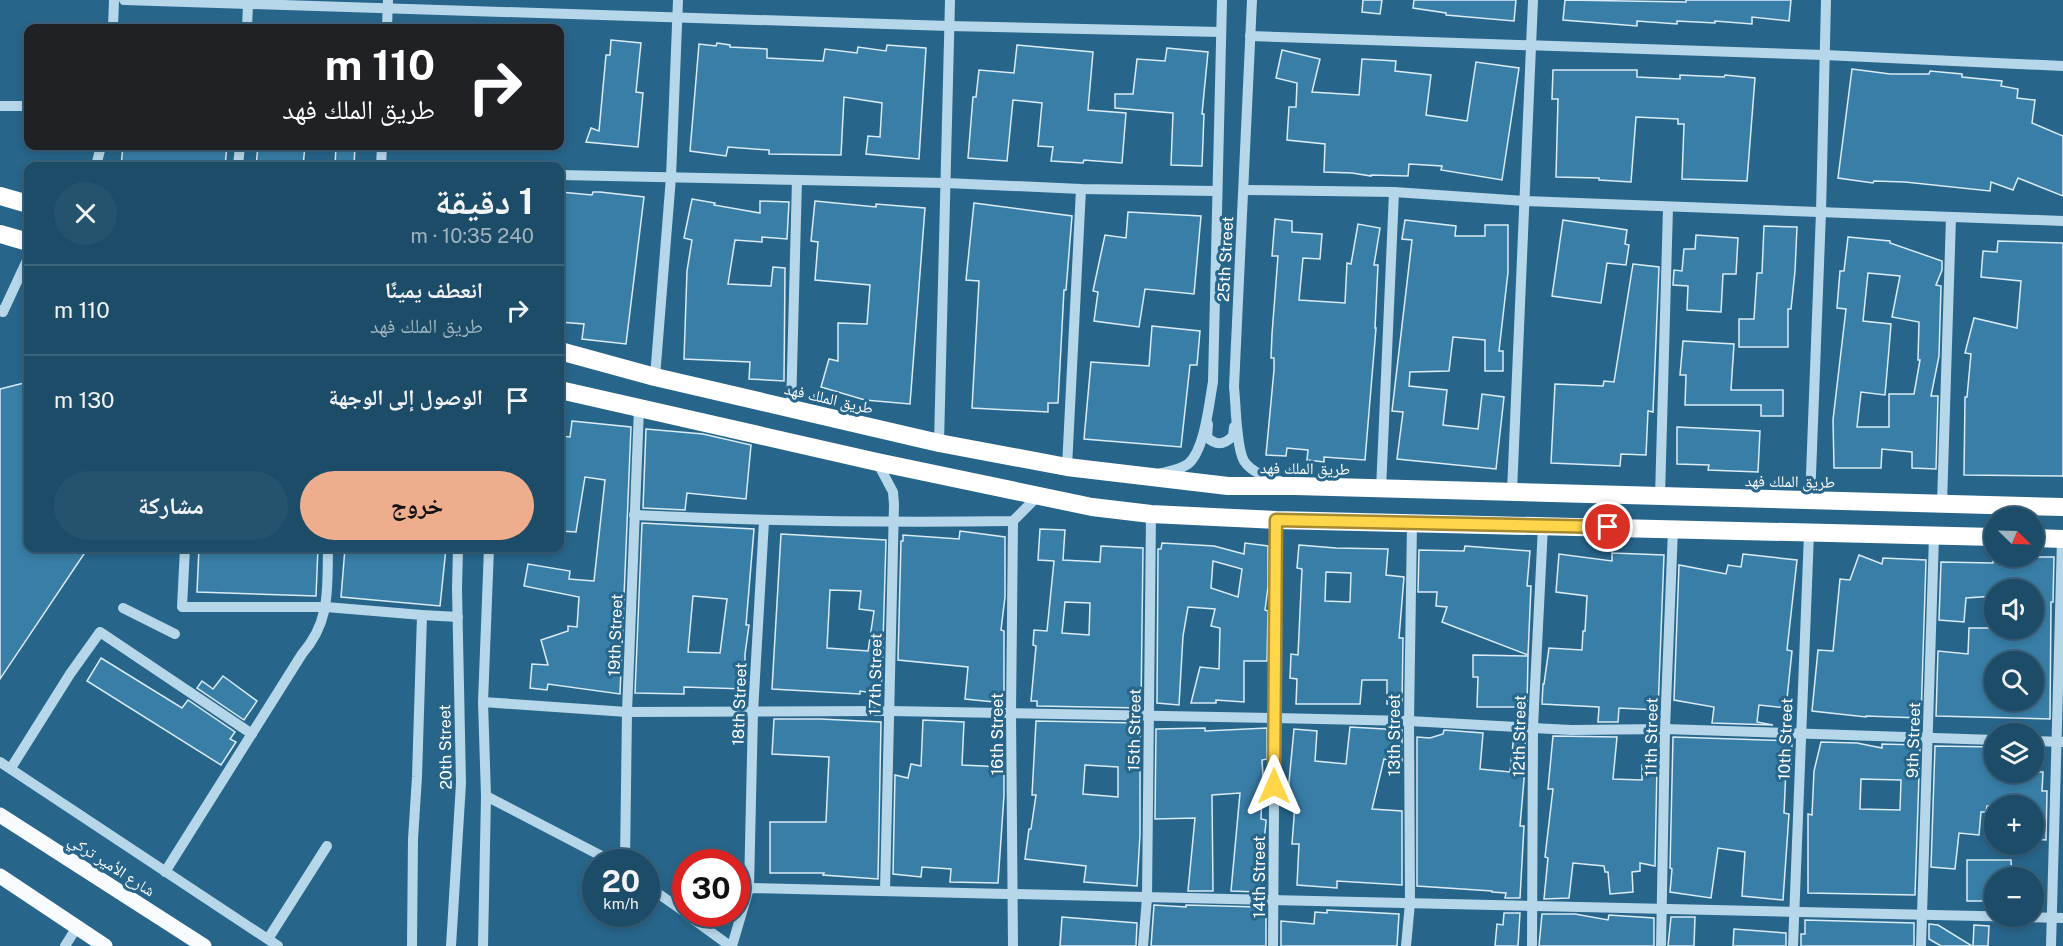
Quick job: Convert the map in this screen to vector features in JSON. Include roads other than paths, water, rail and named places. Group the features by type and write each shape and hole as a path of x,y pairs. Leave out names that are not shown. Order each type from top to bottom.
{"highway":[{"path":"0,196 24,203"},
{"path":"0,234 24,241"},
{"name":"طريق الملك فهد","path":"564,352 655,377 939,443 1067,467 1228,486 2063,507"},
{"path":"564,391 1038,496 1092,507 1151,514 1276,520 1984,537"},
{"path":"2044,538 2062,539"}],"main road":[{"name":"شارع الأمير تركي","path":"0,814 204,946"},
{"path":"0,876 105,946"}],"street":[{"path":"113,24 114,0"},
{"path":"124,0 248,4 388,4 678,17 1221,32"},
{"path":"655,377 671,177 678,0"},
{"path":"939,443 950,0"},
{"name":"25th Street","path":"1145,476 1178,470 1190,462 1198,448 1213,382 1222,0"},
{"name":"25th Street","path":"1252,0 1234,387 1238,433 1244,460 1260,474 1295,486"},
{"path":"1512,492 1533,0"},
{"path":"1810,501 1826,0"},
{"path":"247,24 248,4"},
{"path":"387,24 388,4"},
{"path":"1250,36 1824,55 2063,66"},
{"path":"0,106 24,106"},
{"path":"564,175 1216,191"},
{"path":"791,409 797,180"},
{"path":"1067,467 1081,189"},
{"path":"1244,190 1394,192 1525,201 2063,221"},
{"path":"1381,490 1394,192"},
{"path":"1660,497 1668,207"},
{"path":"1942,504 1951,217"},
{"path":"0,310 3,312 24,267"},
{"path":"1213,382 1207,436 1213,443 1227,442 1233,436 1234,387"},
{"name":"19th Street","path":"625,849 627,712 639,408"},
{"name":"17th Street","path":"877,462 893,492 894,523 885,891"},
{"path":"634,515 764,521 894,523 1013,521 1038,496"},
{"name":"15th Street","path":"1143,946 1147,898 1151,514"},
{"name":"14th Street","path":"1273,946 1276,520"},
{"name":"18th Street","path":"750,849 753,712 764,521"},
{"name":"16th Street","path":"1013,521 1011,713 1013,946"},
{"name":"13th Street","path":"1406,946 1410,903 1409,722 1412,523"},
{"name":"12th Street","path":"1532,946 1533,728 1543,526"},
{"name":"11th Street","path":"1661,946 1672,529"},
{"name":"10th Street","path":"1793,946 1809,533"},
{"name":"9th Street","path":"1922,946 1934,536"},
{"path":"2051,946 2057,918 2062,539"},
{"path":"185,552 182,607 326,607 458,617"},
{"path":"165,872 302,654 314,640 326,607 328,552"},
{"name":"20th Street","path":"452,946 461,783 458,552"},
{"path":"483,946 486,796 483,702 489,552"},
{"path":"123,608 175,634"},
{"path":"412,946 412,839 417,777 422,615"},
{"path":"11,768 70,674 100,632 252,734"},
{"path":"483,702 627,712 889,711 1274,718 1571,730 1665,729 1984,740"},
{"path":"2044,741 2060,742"},
{"path":"0,762 278,946"},
{"path":"486,796 588,849"},
{"path":"268,939 327,846"},
{"path":"750,888 2057,918"},
{"path":"65,946 77,927"},
{"path":"705,927 731,946"},
{"name":"18th Street","path":"731,946 737,927"}]}
